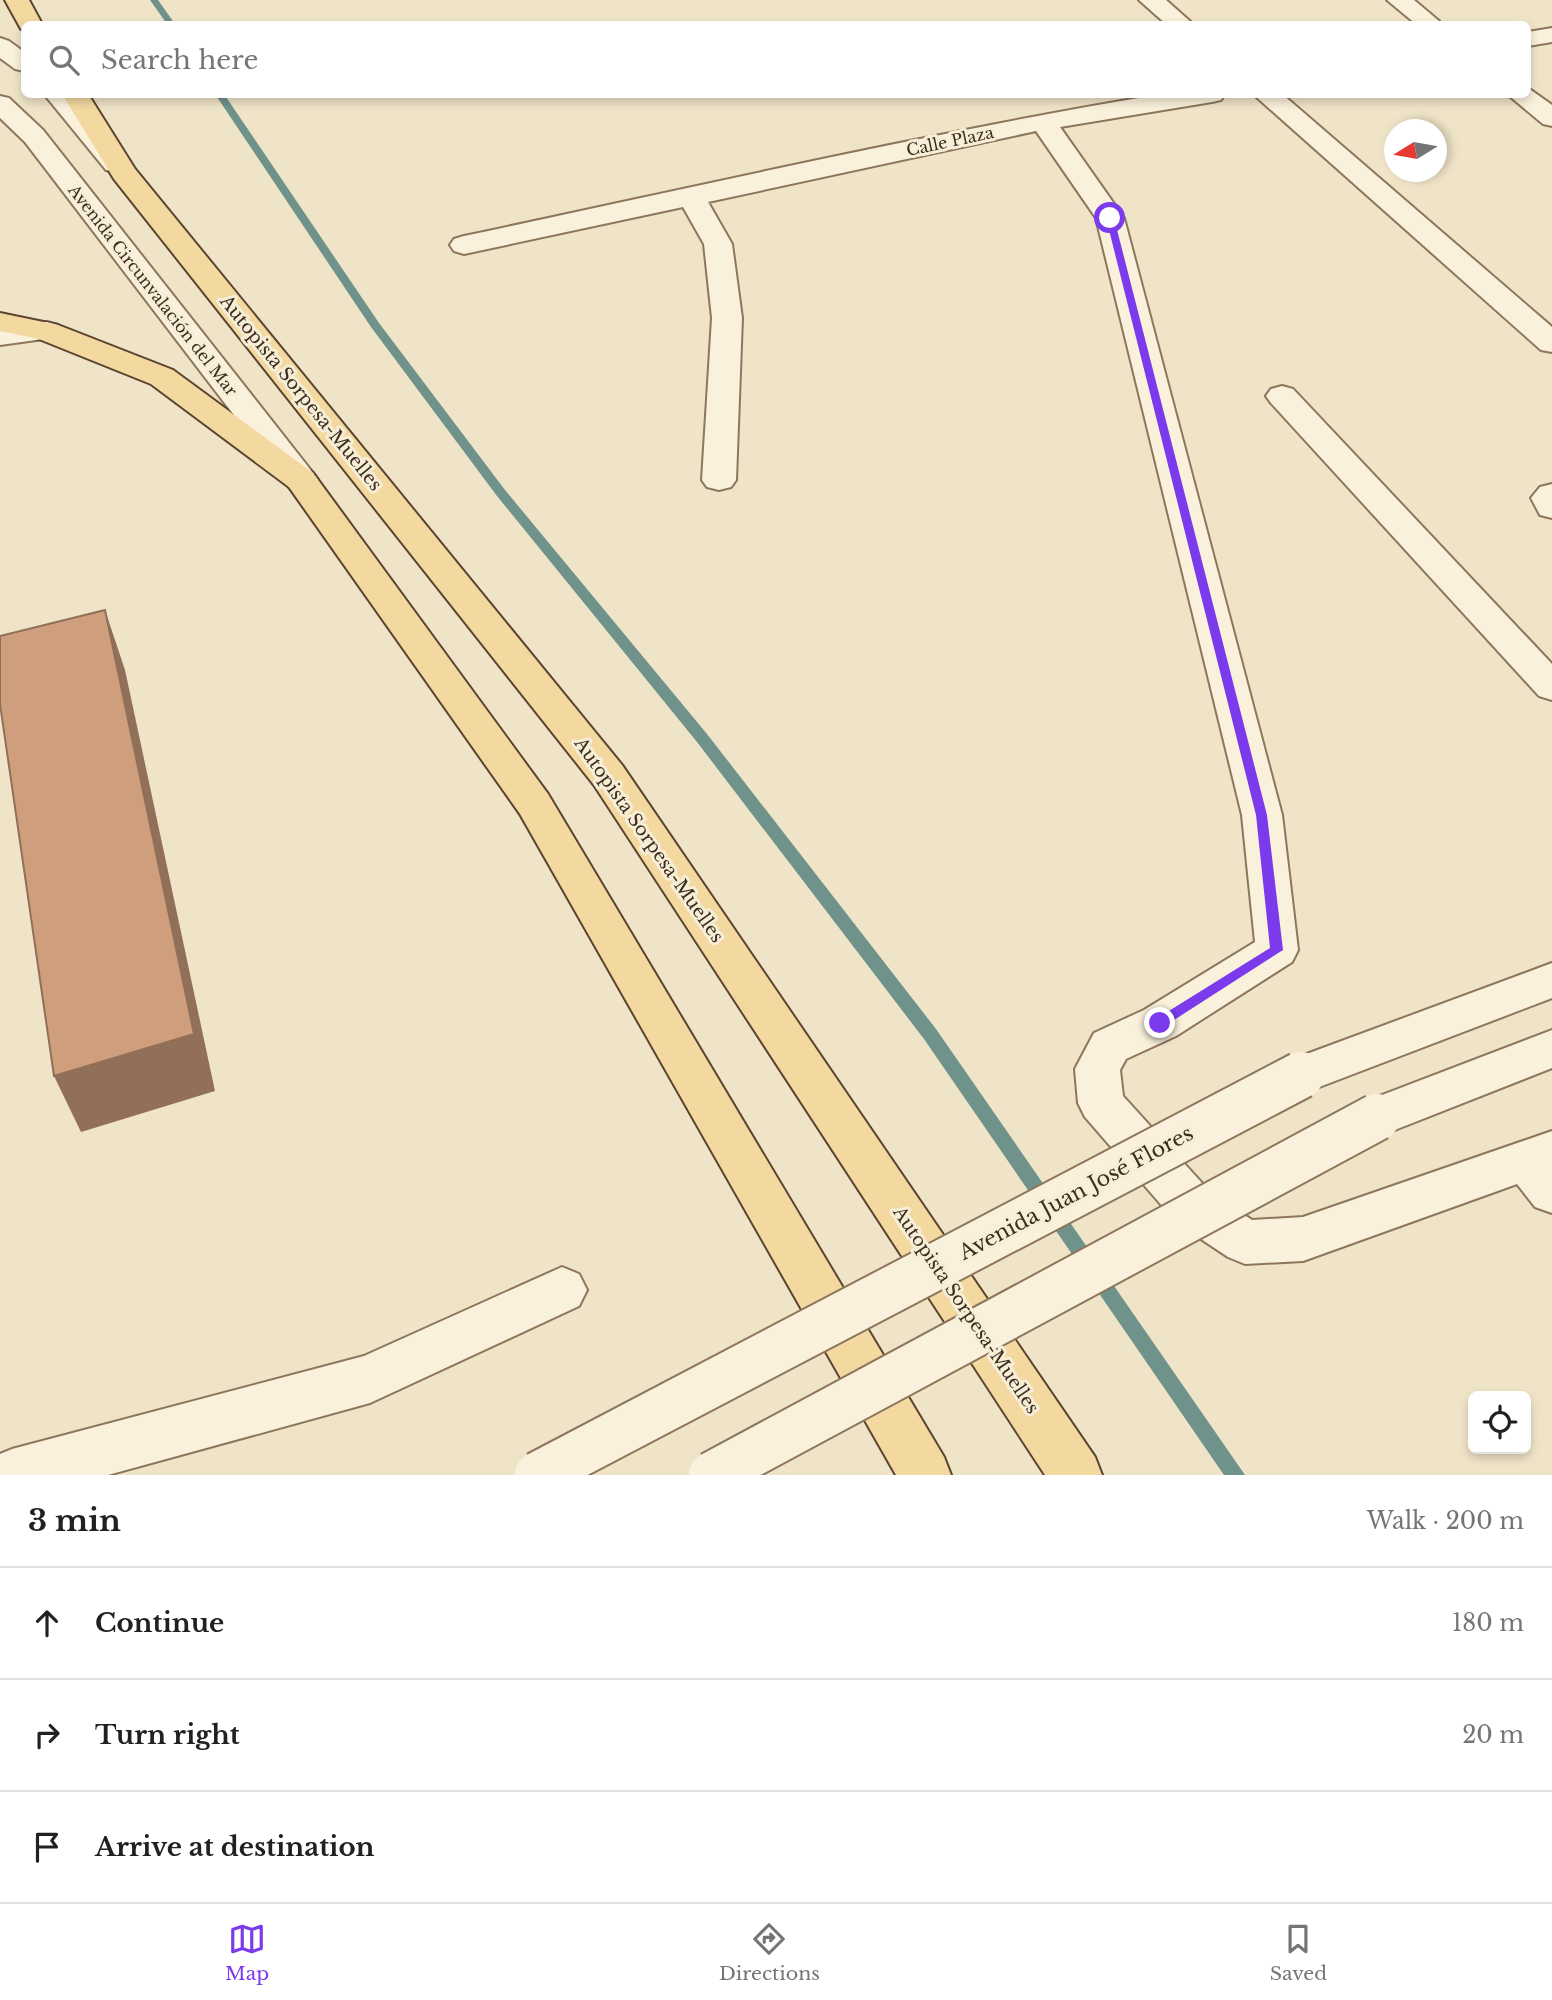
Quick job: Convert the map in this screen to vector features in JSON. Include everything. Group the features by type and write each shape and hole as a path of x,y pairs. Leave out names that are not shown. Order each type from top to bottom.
{"main road":[{"path":"17,0 28,21"},
{"name":"Autopista Sorpesa-Muelles","path":"77,98 124,173 608,775 1076,1475"},
{"path":"0,322 47,331 162,377 301,480 534,804 925,1475"}],"street":[{"path":"1151,0 1177,21"},
{"path":"1399,0 1427,21"},
{"path":"1531,38 1552,35"},
{"path":"0,46 21,62"},
{"path":"60,98 124,173"},
{"name":"Calle Plaza","path":"464,244 1042,122 1188,98"},
{"path":"1271,98 1552,343"},
{"path":"1525,98 1552,118"},
{"name":"Avenida Circunvalación del Mar","path":"0,104 34,136 301,480"},
{"path":"1042,122 1110,218 1262,815 1277,950 1160,1023 1110,1046 1097,1069 1101,1103 1194,1208 1245,1242 1303,1239 1543,1168"},
{"path":"690,195 718,244 727,318 719,480"},
{"path":"0,335 47,331"},
{"path":"1282,396 1552,687"},
{"path":"1552,495 1548,498 1552,507"},
{"name":"Avenida Juan José Flores","path":"538,1475 1301,1075 1552,980"},
{"path":"712,1475 1377,1117 1552,1049"},
{"path":"12,1475 370,1379 562,1290"}],"building":[{"path":"105,610 194,1034 54,1076 0,704 0,636"}],"waterway":[{"path":"154,0 169,21"},
{"path":"222,98 375,325 501,493 702,738 930,1034 1235,1475"}],"route":[{"path":"1110,218 1262,815 1277,950 1160,1023"}]}
